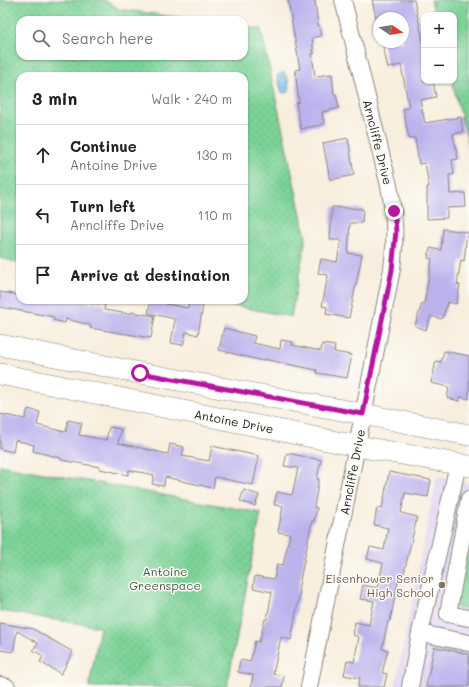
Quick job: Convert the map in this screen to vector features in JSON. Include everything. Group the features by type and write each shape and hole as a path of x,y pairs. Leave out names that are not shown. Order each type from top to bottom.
{"main road":[{"path":"0,345 467,435 464,465"},
{"path":"134,401 140,373"},
{"name":"Antoine Drive","path":"0,374 357,446 464,465"}],"street":[{"name":"Arncliffe Drive","path":"310,687 392,270 396,231 389,186 343,0"},
{"path":"410,687 420,633 464,465"},
{"path":"469,499 448,614 469,618"},
{"path":"420,633 469,642"},
{"path":"0,685 7,687"}],"shaded area":[{"name":"Eisenhower Senior High School","path":"437,476 469,483 469,687 395,687"}],"green space":[{"path":"0,0 105,0 119,9 169,16 16,16 16,60 248,60 248,27 261,29 306,238 291,317 226,304 248,304 248,72 16,72 16,262 0,258"},
{"path":"431,0 469,0 469,146 453,84 457,84 457,12 434,12"},
{"name":"Antoine Greenspace","path":"0,465 261,513 227,687 89,687 100,627 0,611"},
{"path":"469,528 469,610 453,606"}],"water":[{"path":"284,72 288,79 289,92 282,93 277,75"}],"building":[{"path":"288,0 315,0 318,26 319,25 321,36 312,38 314,54 312,54 315,76 332,74 334,95 336,94 339,108 322,112 324,124 301,129 296,103 299,102 295,70 300,69"},
{"path":"372,0 414,0 421,32 421,84 434,84 436,97 420,100 425,123 461,117 463,132 453,134 458,159 452,160 454,175 449,175 450,194 465,193 466,207 447,208 447,218 427,219 427,187 429,187 425,163 419,164 415,138 409,139 403,109 409,108 401,65 388,68 383,48 409,48 409,12 375,12"},
{"path":"348,138 354,175 330,180 323,143"},
{"path":"332,207 363,209 362,223 350,223 348,253 362,255 349,318 326,314 327,307 322,306 328,275 318,273 321,259 337,262 341,240 330,240"},
{"path":"443,229 467,232 464,261 461,260 457,284 460,285 456,304 448,302 442,319 431,316 426,330 415,326 422,303 424,304 432,259 428,258 430,248 441,250"},
{"path":"0,292 16,294 16,304 100,304 105,305 104,310 155,316 151,338 90,328 90,325 66,319 65,323 53,320 54,317 0,307"},
{"path":"150,304 166,304 188,308 189,304 203,305 198,335 186,332 183,345 171,343 175,319 148,313"},
{"path":"224,328 255,336 253,343 280,349 281,340 293,342 292,345 321,351 322,344 335,346 334,352 352,355 347,378 317,373 317,370 263,359 263,361 219,350"},
{"path":"444,351 469,356 469,399 460,397 460,401 447,398 449,387 431,383 436,361 441,362"},
{"path":"28,409 40,412 37,425 66,432 68,420 82,423 79,435 106,440 109,427 121,429 118,443 168,454 170,444 184,447 182,456 209,461 212,446 259,456 253,485 215,477 213,488 165,477 164,486 152,484 154,475 129,470 128,475 100,469 100,467 61,460 61,458 33,451 34,445 15,440 13,452 0,449 0,414 25,419"},
{"path":"287,453 321,460 314,507 317,508 314,521 312,521 298,590 300,591 291,640 281,637 273,674 284,676 282,687 251,687 253,675 238,672 240,660 250,662 255,641 259,642 265,619 267,619 272,592 253,588 255,576 274,579 277,564 283,565 290,534 278,532 283,506 274,505 277,492 292,495 298,468 284,466"},
{"path":"389,472 431,480 428,497 405,493 401,513 417,517 402,582 398,581 390,621 388,621 382,649 388,650 382,673 387,674 384,687 358,687 360,678 344,675 347,661 354,662 359,637 353,635 355,622 369,625 374,601 360,599 363,585 378,588 383,563 367,559 370,547 384,550 388,528 374,525 377,508 382,509"},
{"path":"244,490 259,495 255,506 240,501"},
{"path":"0,623 33,629 73,652 61,674 40,662 43,656 33,650 38,643 17,631 13,652 0,650"},
{"path":"434,647 469,654 469,687 426,687"}],"place":[{"name":"Eisenhower Senior High School","path":"442,585"}],"route":[{"path":"140,373 363,414 392,270 396,231 394,211"}]}
